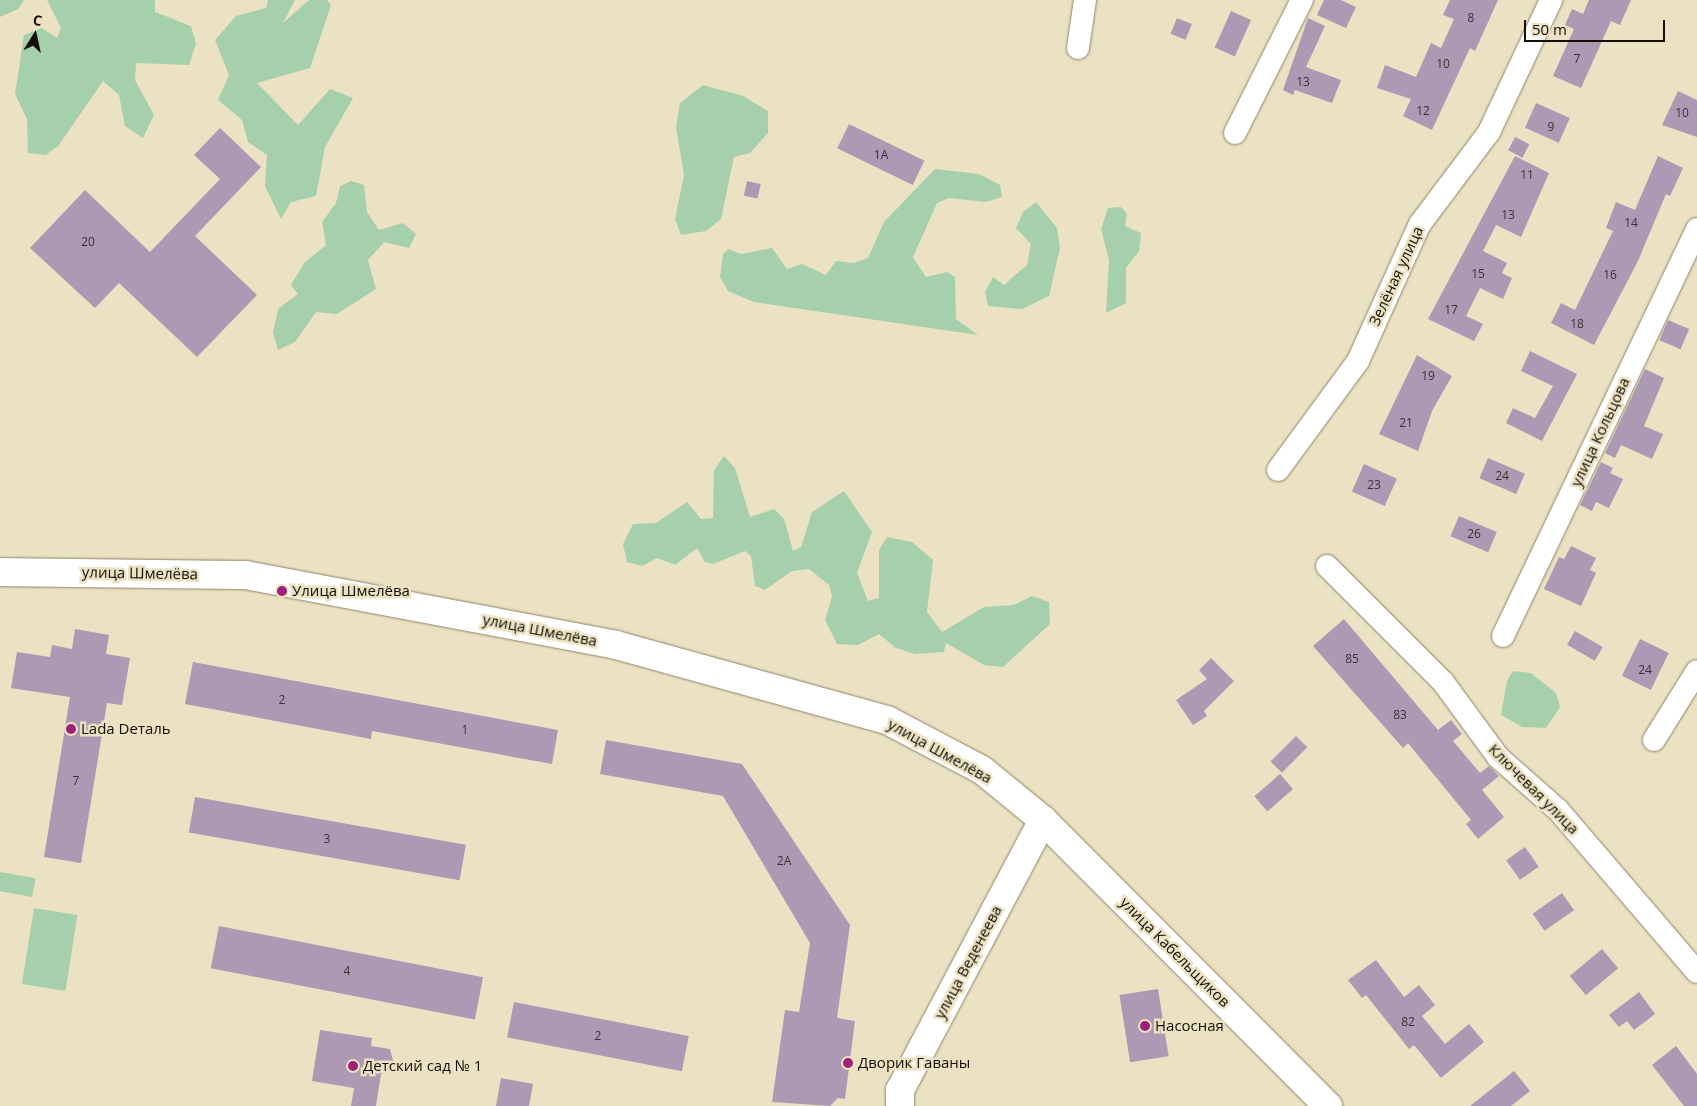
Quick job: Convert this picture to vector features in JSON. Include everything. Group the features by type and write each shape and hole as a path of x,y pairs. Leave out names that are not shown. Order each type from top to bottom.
{"main road":[{"name":"улица Шмелёва","path":"0,572 246,575 616,645 887,720 982,770 1043,820"},
{"name":"улица Веденеева","path":"900,1106 900,1090 1043,820"},
{"name":"улица Кабельщиков","path":"1043,820 1328,1106"}],"street":[{"path":"1078,48 1085,0"},
{"path":"1235,133 1302,0"},
{"name":"Зелёная улица","path":"1278,470 1358,361 1420,224 1489,132 1551,0"},
{"name":"улица Кольцова","path":"1503,636 1697,229"},
{"name":"Ключевая улица","path":"1327,566 1443,682 1498,757 1558,810 1697,972"},
{"path":"1654,740 1697,671"}],"green space":[{"path":"0,0 24,0 18,9 0,17"},
{"path":"47,0 155,0 155,12 191,26 196,44 189,65 136,63 135,80 154,115 143,138 125,126 119,95 103,81 59,145 46,155 28,153 27,119 15,94 24,35 42,28 57,38 61,28"},
{"path":"268,0 295,0 283,23 309,0 327,0 331,5 310,68 257,83 298,125 330,89 353,98 325,147 316,196 291,202 281,219 265,186 267,155 248,142 242,120 218,100 229,75 215,40 236,16 266,8"},
{"path":"703,85 743,96 768,111 768,133 750,153 734,157 721,219 706,231 681,235 675,219 684,175 676,126 680,103"},
{"path":"935,169 979,174 1000,185 1002,197 986,202 949,198 937,203 913,257 926,277 947,272 955,277 956,319 978,335 754,302 728,291 720,277 723,254 728,249 741,254 772,248 787,269 802,264 826,275 836,261 854,263 868,258 884,222"},
{"path":"351,181 364,185 367,212 379,230 403,223 416,234 409,248 384,242 368,260 376,289 337,314 316,312 295,342 278,350 273,333 278,309 298,294 291,285 304,263 326,245 322,222 336,203 340,186"},
{"path":"1036,202 1057,228 1060,248 1049,296 1022,309 988,306 985,292 993,277 1004,285 1027,265 1031,244 1016,228 1023,212"},
{"path":"1121,207 1127,214 1125,226 1141,233 1139,251 1126,268 1126,303 1106,313 1109,260 1101,229 1108,208"},
{"path":"724,456 735,468 750,517 774,509 784,519 793,551 801,547 812,512 844,491 872,532 857,573 868,601 879,598 879,550 887,537 912,542 933,560 927,612 942,632 984,607 1014,605 1032,596 1049,602 1050,624 1003,667 984,665 946,643 944,652 915,654 896,648 879,634 858,645 837,644 825,620 832,596 829,585 809,569 792,571 765,590 755,586 751,556 745,551 713,564 705,562 697,548 675,565 657,558 642,566 627,562 623,544 633,524 656,523 687,502 701,519 713,518 714,470"},
{"path":"1513,671 1531,673 1556,693 1560,707 1546,728 1522,727 1501,715 1507,681"},
{"path":"0,872 35,878 32,897 0,891"},
{"path":"34,908 77,915 65,991 22,984"}],"building":[{"path":"1324,0 1341,0 1356,7 1346,28 1317,15"},
{"path":"1450,0 1498,0 1475,51 1470,48 1432,130 1403,116 1411,99 1377,88 1385,65 1416,77 1431,43 1441,48 1454,19 1443,15"},
{"path":"1589,0 1631,0 1620,25 1611,21 1581,88 1553,76 1574,29 1565,25 1572,9 1583,14"},
{"path":"1231,11 1251,20 1235,56 1215,48"},
{"path":"1177,18 1192,24 1185,40 1171,34"},
{"path":"1308,18 1325,26 1306,67 1341,80 1332,103 1295,90 1293,95 1283,90"},
{"path":"1678,91 1697,100 1697,137 1662,125"},
{"path":"1536,103 1570,118 1559,143 1525,128"},
{"path":"849,124 924,161 913,185 837,148"},
{"path":"220,128 261,167 195,236 257,295 197,357 119,283 95,308 30,248 85,190 150,252 220,179 194,155"},
{"path":"1515,137 1529,144 1522,158 1508,150"},
{"path":"1515,156 1549,173 1521,237 1496,225 1483,251 1507,263 1502,273 1512,278 1503,299 1480,288 1466,316 1483,324 1474,341 1428,319"},
{"path":"1658,156 1683,168 1670,196 1666,194 1638,261 1594,345 1551,323 1561,303 1575,310 1613,231 1606,228 1616,202 1635,210"},
{"path":"747,181 761,184 758,199 744,196"},
{"path":"1668,320 1689,329 1681,349 1659,340"},
{"path":"1530,351 1577,374 1542,441 1506,423 1513,408 1535,418 1553,386 1521,371"},
{"path":"1417,355 1452,376 1432,411 1418,451 1379,434"},
{"path":"1645,369 1664,378 1644,426 1663,434 1652,459 1621,445 1615,458 1605,453"},
{"path":"1488,458 1525,474 1516,494 1479,478"},
{"path":"1601,462 1613,468 1610,473 1623,479 1609,508 1596,502 1592,511 1580,505"},
{"path":"1364,464 1397,479 1385,506 1352,491"},
{"path":"1459,516 1497,532 1488,552 1450,536"},
{"path":"1571,546 1596,558 1590,570 1596,573 1581,606 1544,589 1559,557 1564,559"},
{"path":"1344,619 1438,730 1451,720 1462,734 1453,741 1480,773 1489,766 1499,776 1482,790 1504,817 1478,839 1466,824 1471,820 1408,743 1403,748 1313,646"},
{"path":"75,629 109,635 106,654 130,658 122,705 107,703 81,863 44,857 70,697 11,688 17,652 50,657 52,645 72,649"},
{"path":"1575,631 1603,647 1595,661 1567,645"},
{"path":"1640,639 1669,653 1651,690 1622,676"},
{"path":"1211,658 1234,681 1204,711 1207,716 1193,725 1176,700 1207,679 1199,670"},
{"path":"193,662 558,730 552,764 372,731 371,739 185,704"},
{"path":"1296,736 1307,747 1282,773 1271,761"},
{"path":"606,740 742,764 850,925 837,1018 855,1021 845,1099 838,1098 830,1106 772,1102 785,1010 799,1012 810,943 723,796 600,774"},
{"path":"1280,774 1293,789 1267,811 1254,796"},
{"path":"195,797 466,845 460,880 189,832"},
{"path":"1525,847 1539,867 1520,880 1506,860"},
{"path":"1562,893 1574,910 1545,931 1533,914"},
{"path":"219,926 483,977 475,1020 211,968"},
{"path":"1602,949 1618,968 1586,995 1570,976"},
{"path":"1376,960 1404,997 1419,985 1435,1005 1422,1016 1445,1044 1469,1024 1484,1042 1441,1078 1414,1045 1409,1049 1366,995 1362,998 1348,980"},
{"name":"Насосная","path":"1158,989 1169,1056 1130,1062 1119,995"},
{"path":"1639,992 1655,1014 1634,1030 1627,1021 1619,1027 1609,1015"},
{"path":"514,1002 689,1036 682,1071 507,1037"},
{"name":"Детский сад № 1","path":"320,1030 372,1038 371,1046 390,1049 394,1064 381,1074 376,1106 351,1106 354,1088 312,1081"},
{"path":"1676,1046 1697,1074 1697,1106 1684,1106 1652,1065"},
{"path":"1514,1071 1530,1091 1511,1106 1470,1106"},
{"path":"501,1078 533,1084 529,1106 496,1106"}],"place":[{"name":"Улица Шмелёва","path":"282,591"},
{"name":"Lada Dеталь","path":"71,729"},
{"name":"Насосная","path":"1145,1026"},
{"name":"Дворик Гаваны","path":"848,1063"},
{"name":"Детский сад № 1","path":"353,1066"}]}
